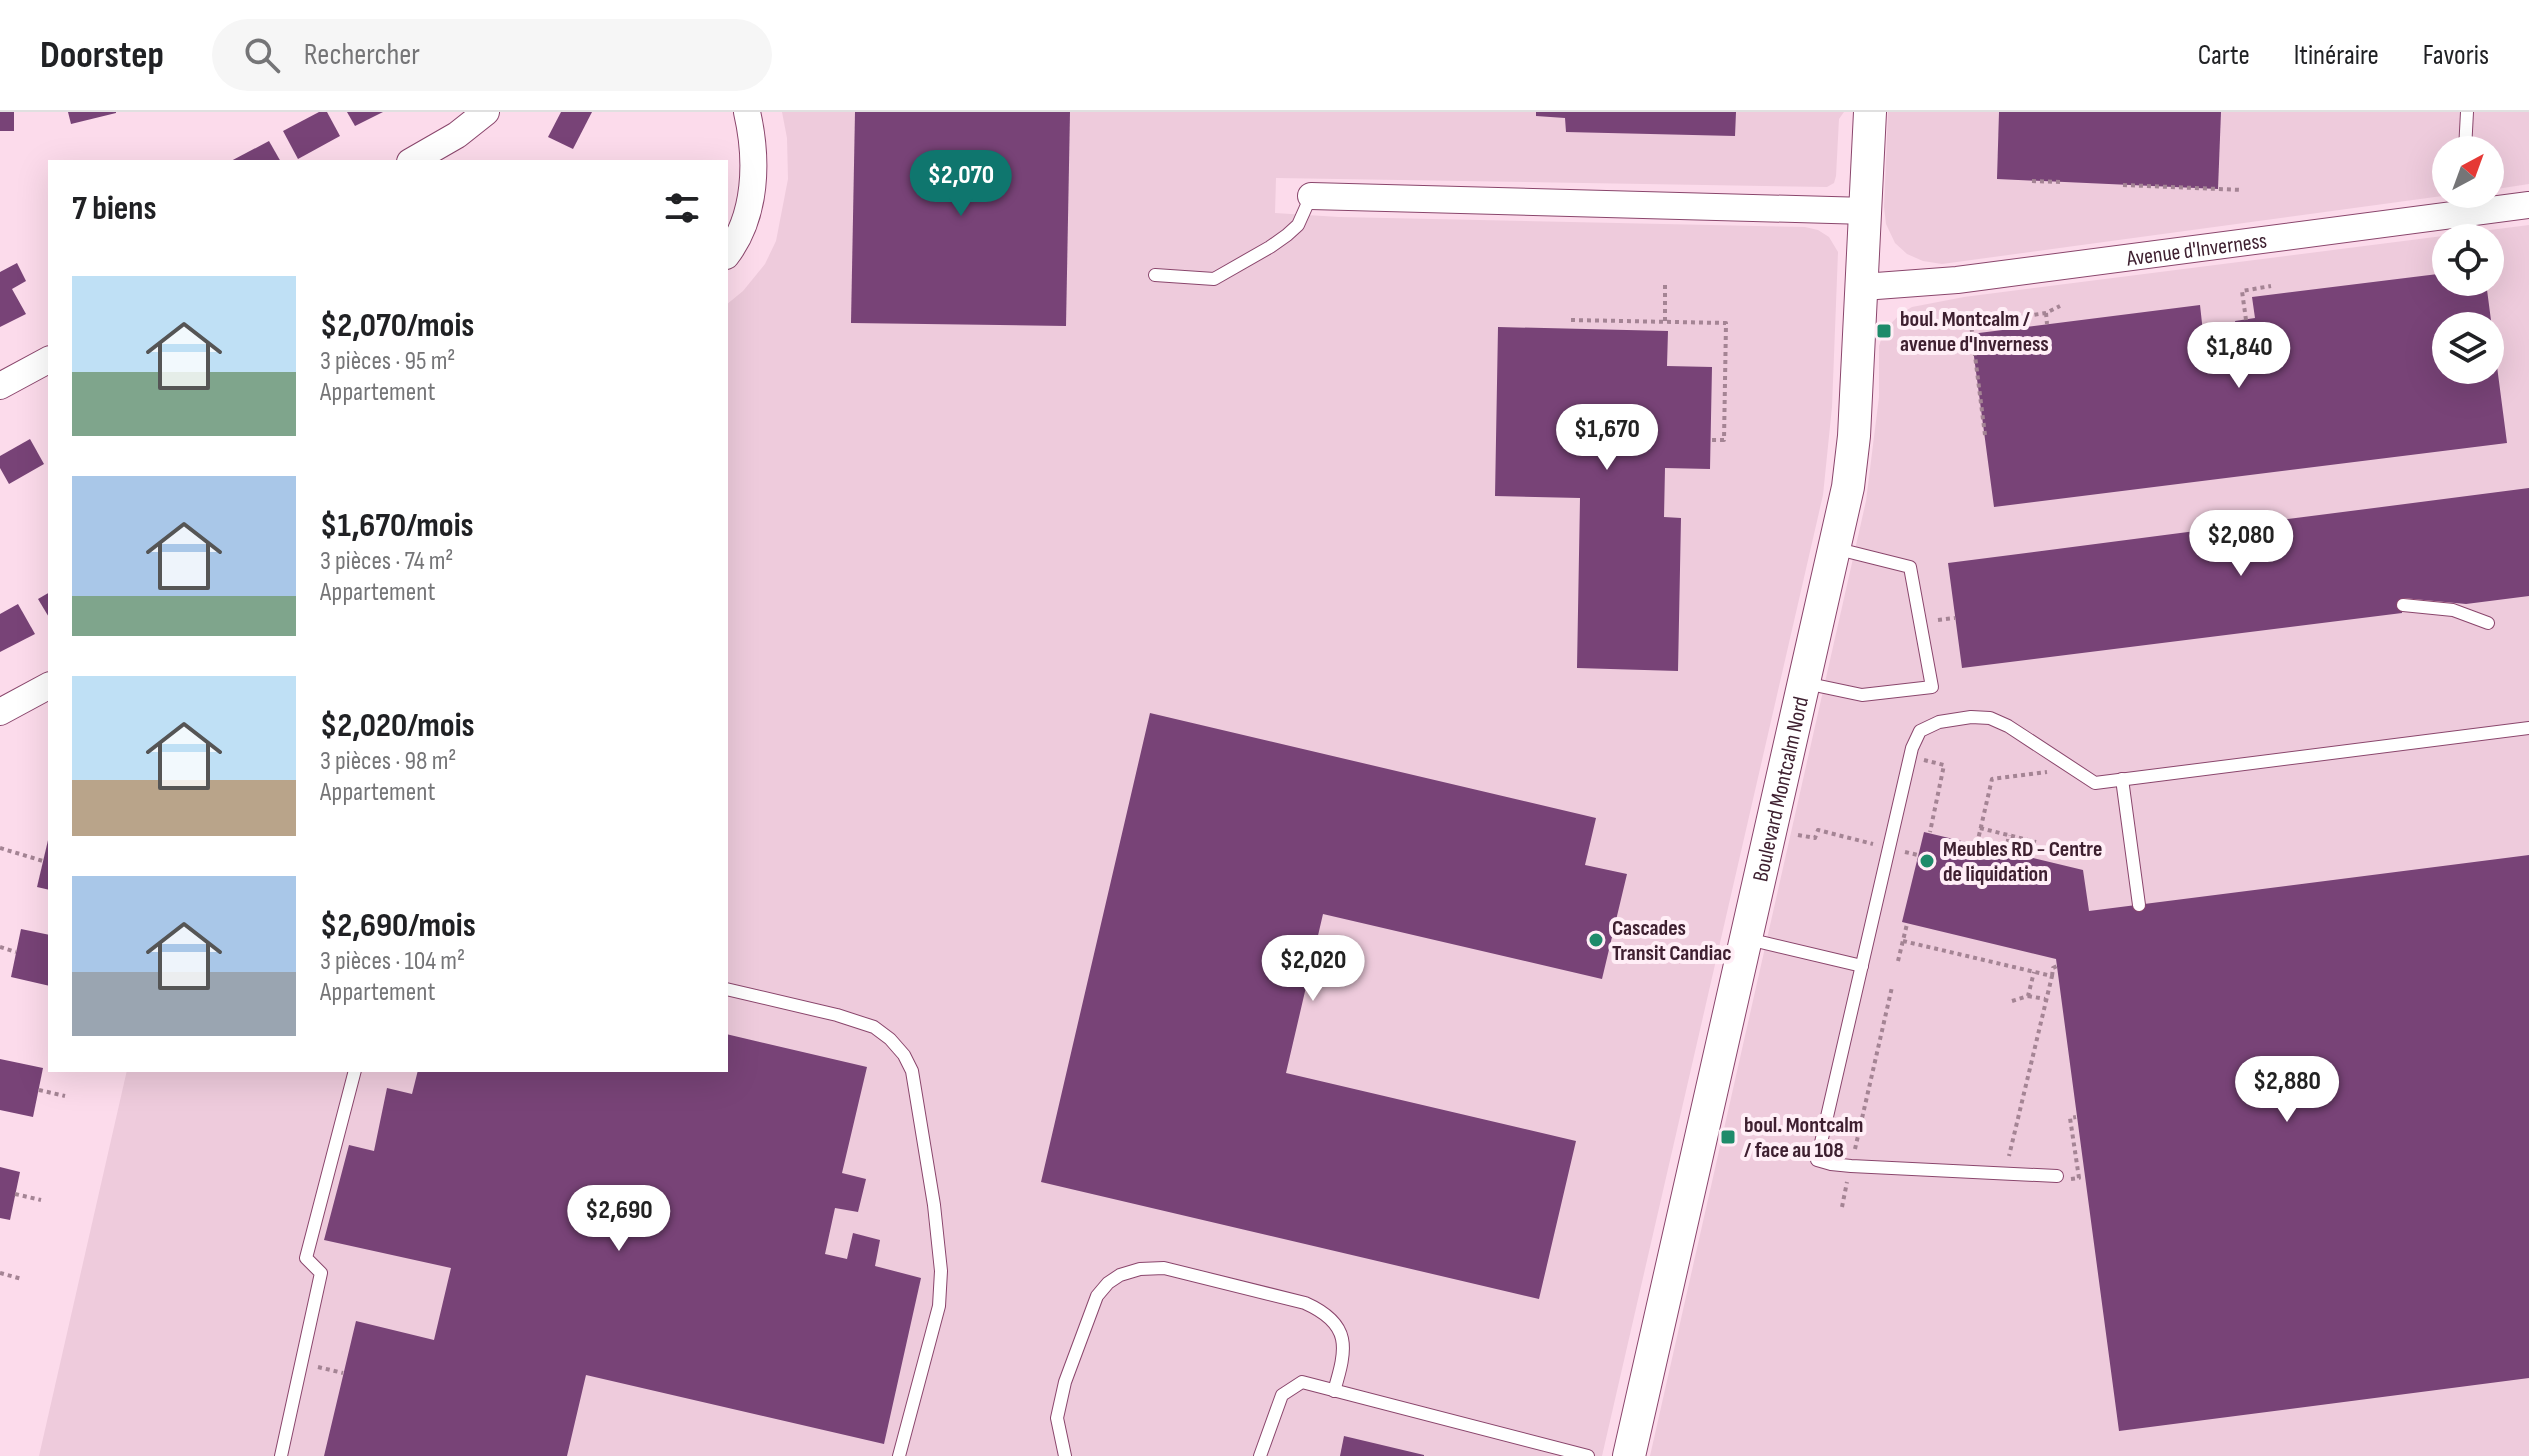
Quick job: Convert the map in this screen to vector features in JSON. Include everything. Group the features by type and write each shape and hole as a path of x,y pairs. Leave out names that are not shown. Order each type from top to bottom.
{"street":[{"path":"413,160 457,135 486,112"},
{"path":"728,253 741,232 751,196 753,157 747,112"},
{"name":"Boulevard Montcalm Nord","path":"1629,1456 1805,683 1853,451 1870,112"},
{"path":"1311,196 1867,211"},
{"name":"Avenue d'Inverness","path":"1863,287 1957,280 2469,208 2529,205"},
{"path":"0,386 48,360"},
{"path":"0,712 48,686"}],"lane":[{"path":"2466,136 2467,112"},
{"path":"1155,275 1214,279 1287,235 1298,225 1311,196"},
{"path":"1805,683 1862,695 1932,687 1910,567 1834,548"},
{"path":"2403,605 2453,610 2488,623"},
{"path":"2060,1178 1851,1166 1817,1160 1912,748 1924,728 1953,720 1990,718 2029,739 2095,783 2529,728"},
{"path":"2122,779 2139,905"},
{"path":"1747,938 1862,966"},
{"path":"728,989 837,1015 874,1027 904,1055 912,1071 934,1205 941,1271 939,1306 899,1456"},
{"path":"281,1456 321,1273 306,1258 354,1072"},
{"path":"1065,1456 1057,1418 1065,1382 1097,1296 1120,1275 1140,1269 1164,1268 1320,1309 1333,1321 1344,1348 1334,1391"},
{"path":"1260,1456 1282,1395 1302,1382 1588,1456"}],"path":[{"path":"2032,181 2061,182"},
{"path":"2123,185 2242,190"},
{"path":"1665,285 1665,322"},
{"path":"2246,320 2242,291 2271,286"},
{"path":"1985,435 1971,324 2046,313 2060,306"},
{"path":"2046,313 2047,324"},
{"path":"1571,320 1726,323 1724,440 1711,440"},
{"path":"1930,832 1944,765"},
{"path":"1977,844 1992,779 2054,772"},
{"path":"1980,828 2036,842"},
{"path":"1793,834 1815,838 1818,830 1875,844"},
{"path":"2006,851 2009,835"},
{"path":"0,848 43,861"},
{"path":"1902,851 1918,855"},
{"path":"1898,961 1907,924"},
{"path":"1903,941 2052,976"},
{"path":"1610,945 1658,957"},
{"path":"0,947 16,952"},
{"path":"2009,1159 2053,968 2057,966"},
{"path":"2028,996 2034,972"},
{"path":"1854,1152 1892,987"},
{"path":"2012,1001 2028,996 2046,1000"},
{"path":"39,1090 65,1096"},
{"path":"2060,1178 2079,1178 2079,1158 2070,1118 2076,1117"},
{"path":"1842,1207 1848,1180"},
{"path":"15,1194 41,1200"},
{"path":"0,1273 22,1279"},
{"path":"326,1369 343,1373"}],"shaded area":[{"path":"782,112 1844,112 1839,119 1836,176 1834,183 1827,187 1276,178 1275,213 1805,227 1829,237 1838,252 1832,407 1823,495 1602,1456 39,1456 127,1072 728,1072 728,303 743,291 765,264 776,241 788,179 787,138"},
{"path":"1888,112 2529,112 2529,184 2504,188 2504,136 2432,136 2432,197 1942,264 1907,254 1895,243 1886,224"},
{"path":"2529,225 2529,1456 1650,1456 1866,501 1879,397 1879,346 1884,331 1900,314 1912,307 1964,297 2432,237 2432,296 2504,296 2504,228"}],"building":[{"path":"0,112 14,112 14,131 0,131"},
{"path":"68,112 116,112 116,113 71,124"},
{"path":"319,112 327,112 340,136 298,159 283,131"},
{"path":"347,112 383,112 355,126"},
{"path":"561,112 592,112 573,149 548,137"},
{"path":"855,112 1070,112 1066,326 851,323"},
{"path":"1536,112 1736,112 1735,136 1566,132 1565,118 1536,116"},
{"path":"1999,112 2221,112 2218,189 1997,179"},
{"path":"269,141 280,160 233,160"},
{"path":"17,263 26,281 12,289 26,314 0,327 0,272"},
{"path":"2432,275 2432,296 2488,296 2490,312 2432,312 2432,384 2499,384 2507,443 1994,507 1971,334 2200,305 2203,332 2236,328 2235,321 2255,318 2252,297"},
{"path":"1498,327 1668,331 1667,366 1712,367 1710,469 1665,468 1664,517 1681,518 1678,671 1577,668 1580,498 1495,496"},
{"path":"30,439 44,464 9,484 0,468 0,456"},
{"path":"2529,488 2529,596 2466,604 2403,598 2402,613 1962,668 1948,563"},
{"path":"48,593 48,616 38,599"},
{"path":"18,604 35,634 0,652 0,614"},
{"path":"1150,713 1596,818 1585,865 1627,874 1602,979 1323,914 1286,1073 1576,1141 1539,1299 1041,1182"},
{"path":"1924,832 2083,870 2089,911 2529,855 2529,1378 2119,1431 2056,959 1902,922"},
{"path":"48,840 48,890 37,887"},
{"path":"21,929 48,935 48,986 11,977"},
{"path":"728,1034 867,1067 842,1173 866,1179 858,1212 835,1208 825,1254 847,1259 853,1233 880,1240 875,1266 921,1278 884,1444 586,1375 567,1456 324,1456 356,1321 434,1340 451,1268 324,1240 349,1145 374,1151 387,1088 412,1094 418,1072 728,1072"},
{"path":"0,1059 43,1068 33,1117 0,1110"},
{"path":"0,1167 20,1172 10,1220 0,1218"},
{"path":"1344,1436 1424,1455 1424,1456 1340,1456"}],"place":[{"name":"boul. Montcalm / avenue d'Inverness","path":"1884,331"},
{"name":"Meubles RD - Centre de liquidation","path":"1927,861"},
{"name":"Cascades Transit Candiac","path":"1596,940"},
{"name":"boul. Montcalm / face au 108","path":"1728,1137"}]}
